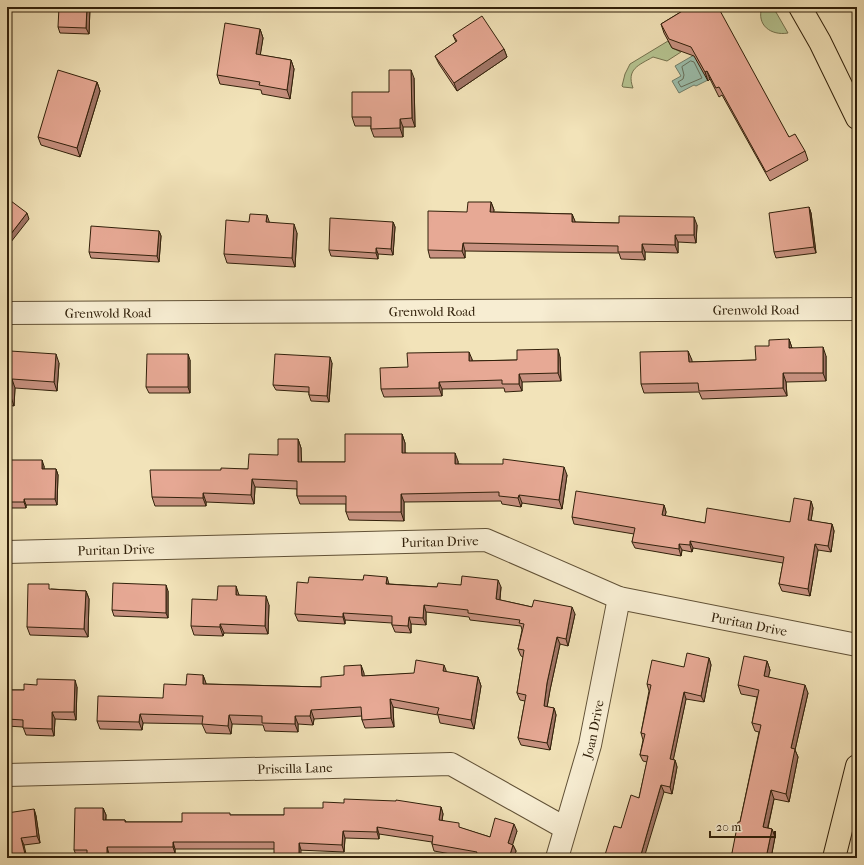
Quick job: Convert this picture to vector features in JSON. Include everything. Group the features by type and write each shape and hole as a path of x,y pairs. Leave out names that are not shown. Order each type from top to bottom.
{"main road":[{"path":"800,7 820,42 852,92 857,118"},
{"path":"834,858 857,766"}],"street":[{"name":"Grenwold Road","path":"7,313 857,309"},
{"name":"Puritan Drive","path":"7,552 486,540 619,598 857,645"},
{"name":"Joan Drive","path":"557,858 590,745 619,598"},
{"name":"Priscilla Lane","path":"7,775 451,764 566,828"}],"green space":[{"path":"762,7 773,7 788,33 776,33 766,28 761,19"},
{"path":"668,41 672,48 681,52 667,61 653,57 639,65 635,68 631,76 633,88 622,86 625,74 630,64"}],"water":[{"path":"694,55 708,80 679,93 672,81 681,76 675,66"}],"building":[{"path":"59,7 87,7 86,28 58,27"},
{"path":"689,7 718,7 789,137 795,134 805,151 766,172 719,87 716,88 691,47 669,39 661,24"},
{"path":"482,16 504,49 454,83 435,56 457,41 453,35"},
{"path":"225,23 260,29 256,54 291,60 287,90 259,85 260,82 217,75"},
{"path":"58,70 97,82 77,148 38,137"},
{"path":"389,70 411,70 412,118 400,119 400,128 371,129 371,117 352,117 352,92 389,92"},
{"path":"7,198 27,213 7,239"},
{"path":"468,202 491,202 490,212 572,214 572,222 619,223 619,216 694,217 694,235 675,235 675,245 642,244 642,252 618,252 618,246 463,243 462,251 428,250 428,211 467,212"},
{"path":"809,207 814,247 774,252 769,213"},
{"path":"250,214 267,215 266,222 294,224 292,258 224,254 226,220 249,222"},
{"path":"330,218 393,222 391,249 376,248 376,253 329,250"},
{"path":"91,226 159,231 157,256 89,252"},
{"path":"789,339 789,348 823,347 823,373 783,373 783,388 699,391 698,383 641,384 640,352 688,351 689,362 756,360 755,346 769,346 769,340"},
{"path":"558,349 558,373 519,374 519,384 502,384 502,380 439,382 439,388 381,389 380,368 408,367 407,353 469,352 469,361 517,360 517,350"},
{"path":"10,351 56,354 54,382 12,379 11,397 7,397 7,365 9,365"},
{"path":"147,354 188,354 188,387 146,387"},
{"path":"275,354 330,357 327,396 309,395 309,387 273,385"},
{"path":"345,434 402,434 402,453 455,453 455,464 503,464 503,459 564,467 559,500 519,495 518,498 499,496 499,492 401,494 401,512 346,512 346,496 297,496 297,481 252,479 251,495 203,493 203,498 152,497 150,470 221,470 221,468 248,469 249,454 278,455 278,439 298,439 298,462 345,462"},
{"path":"7,460 42,460 42,469 56,469 55,499 24,499 24,502 7,502"},
{"path":"576,491 664,505 662,515 705,523 707,508 790,522 794,498 811,501 808,520 832,524 828,546 815,544 808,589 779,584 784,557 690,541 690,545 679,544 679,549 632,542 635,528 572,517"},
{"path":"364,575 387,577 386,584 437,587 438,583 461,585 462,576 498,580 496,599 532,607 534,600 572,607 566,639 557,637 547,683 544,706 554,708 547,743 518,738 526,695 517,693 524,650 518,649 524,624 519,623 520,620 468,613 468,610 424,605 423,618 409,617 408,626 392,625 392,616 343,613 343,617 295,614 297,582 308,583 309,577 363,580"},
{"path":"113,583 166,585 166,613 112,610"},
{"path":"28,584 49,584 49,589 86,591 84,629 27,627"},
{"path":"218,586 236,586 236,595 266,596 265,626 220,624 220,627 191,626 192,599 217,600"},
{"path":"687,653 709,658 701,696 684,692 670,759 675,760 670,787 661,785 640,858 604,858 614,826 621,828 631,795 639,798 648,756 640,755 645,734 641,733 651,685 647,684 652,660 684,667"},
{"path":"744,656 767,661 764,676 805,685 791,748 795,749 786,794 771,790 763,827 772,829 766,858 731,858 761,725 752,723 759,690 738,685"},
{"path":"416,660 444,665 443,671 478,677 471,720 437,714 439,708 390,699 391,718 362,720 361,707 311,710 310,716 295,716 295,724 262,723 262,716 229,715 228,726 202,724 203,716 140,714 139,722 97,721 98,696 163,698 164,684 186,685 187,674 203,675 203,684 321,687 321,677 344,675 344,666 361,665 362,676 414,673"},
{"path":"37,679 75,680 74,712 52,712 52,729 23,728 23,720 7,719 7,690 24,690 24,684 37,685"},
{"path":"344,799 396,800 441,807 439,820 459,823 459,827 490,837 495,818 514,824 508,843 513,845 509,858 475,858 477,852 432,844 433,836 377,827 377,832 343,831 342,845 299,843 299,858 274,858 274,842 173,842 173,847 107,847 107,858 87,858 87,850 74,850 75,808 103,808 103,820 125,820 125,822 182,822 182,813 284,815 284,808 323,808 323,802 344,803"},
{"path":"34,809 37,836 21,838 26,858 7,858 7,813"}]}
